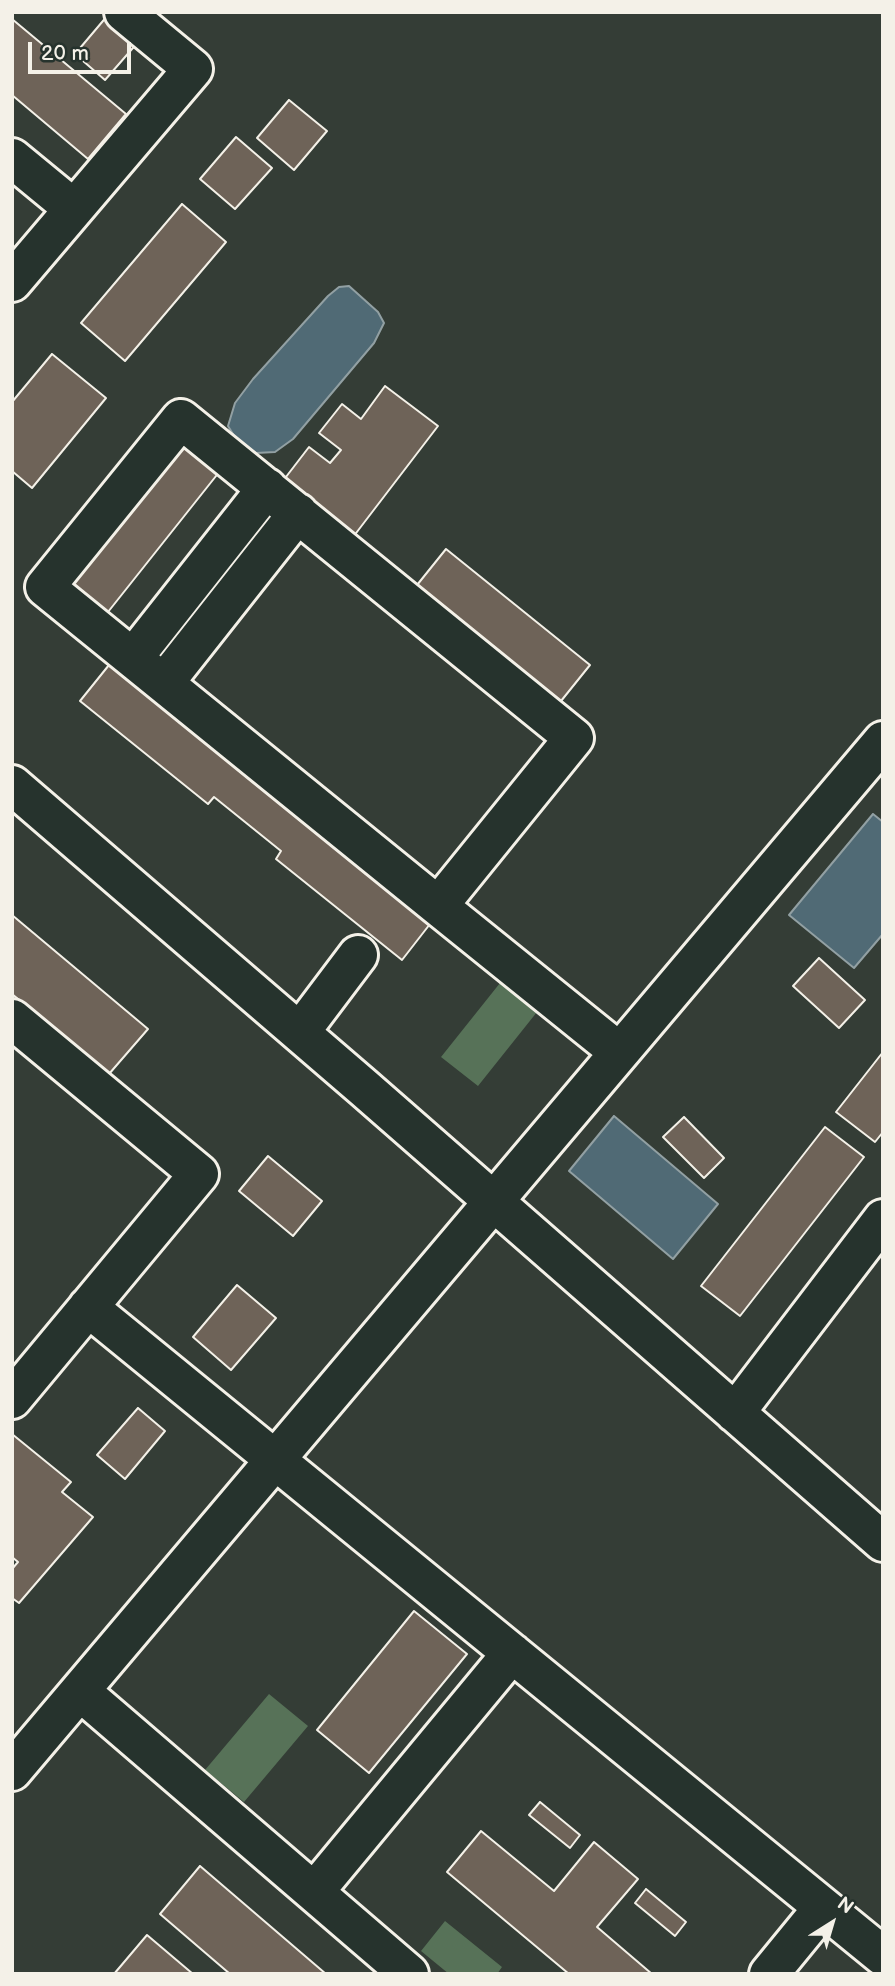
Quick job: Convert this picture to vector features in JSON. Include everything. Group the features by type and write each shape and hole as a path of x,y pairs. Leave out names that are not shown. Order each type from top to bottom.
{"lane":[{"path":"12,282 193,69 124,12"},
{"path":"12,158 74,209"},
{"path":"438,906 574,738 181,419 45,586 438,906 619,1052"},
{"path":"133,658 267,488"},
{"path":"164,683 298,513"},
{"path":"204,569 235,594"},
{"path":"12,1771 883,741"},
{"path":"12,785 300,1032 883,1542"},
{"path":"300,1032 358,955"},
{"path":"12,1019 199,1174 12,1399"},
{"path":"735,1413 883,1220"},
{"path":"88,1307 883,1956"},
{"path":"314,1892 512,1654"},
{"path":"80,1691 409,1974"},
{"path":"769,1974 823,1908"}],"green space":[{"path":"500,983 537,1012 478,1086 441,1057"},
{"path":"269,1694 308,1726 244,1802 205,1770"},
{"path":"445,1921 502,1967 497,1974 449,1974 421,1951"}],"water":[{"path":"349,286 378,312 384,323 374,343 293,439 275,452 256,453 236,439 228,426 235,403 253,379 328,296 339,287"},
{"path":"873,814 883,822 883,934 854,968 789,915"},
{"path":"614,1116 718,1204 673,1259 569,1171"}],"building":[{"path":"108,15 139,41 105,80 75,54"},
{"path":"12,19 126,114 88,159 12,95"},
{"path":"289,100 327,131 294,170 257,138"},
{"path":"236,137 272,168 235,209 200,179"},
{"path":"182,204 226,242 125,361 81,323"},
{"path":"52,354 106,398 32,488 12,471 12,402"},
{"path":"385,386 438,426 350,541 279,486 309,447 330,463 341,450 319,433 342,404 361,419"},
{"path":"181,440 220,471 104,617 65,585"},
{"path":"446,549 590,665 557,706 413,590"},
{"path":"113,660 243,764 238,770 305,824 310,818 408,897 403,903 430,924 402,960 276,859 281,851 214,797 208,804 80,701"},
{"path":"12,915 148,1029 109,1074 12,994"},
{"path":"819,958 865,1000 839,1028 793,986"},
{"path":"883,1052 883,1132 875,1142 836,1112"},
{"path":"684,1117 724,1158 704,1178 663,1137"},
{"path":"825,1127 864,1157 740,1316 701,1286"},
{"path":"268,1156 322,1201 293,1236 239,1191"},
{"path":"237,1285 276,1318 231,1370 193,1337"},
{"path":"138,1408 165,1431 125,1479 97,1455"},
{"path":"12,1434 71,1482 62,1492 93,1517 19,1603 12,1598 12,1569 18,1562 12,1557"},
{"path":"414,1611 467,1654 369,1773 317,1730"},
{"path":"540,1802 580,1835 570,1848 529,1815"},
{"path":"481,1831 554,1891 594,1842 638,1879 597,1927 652,1974 569,1974 447,1872"},
{"path":"200,1866 326,1974 230,1974 160,1914"},
{"path":"646,1889 686,1922 675,1936 635,1903"},
{"path":"147,1935 193,1974 114,1974"}]}
